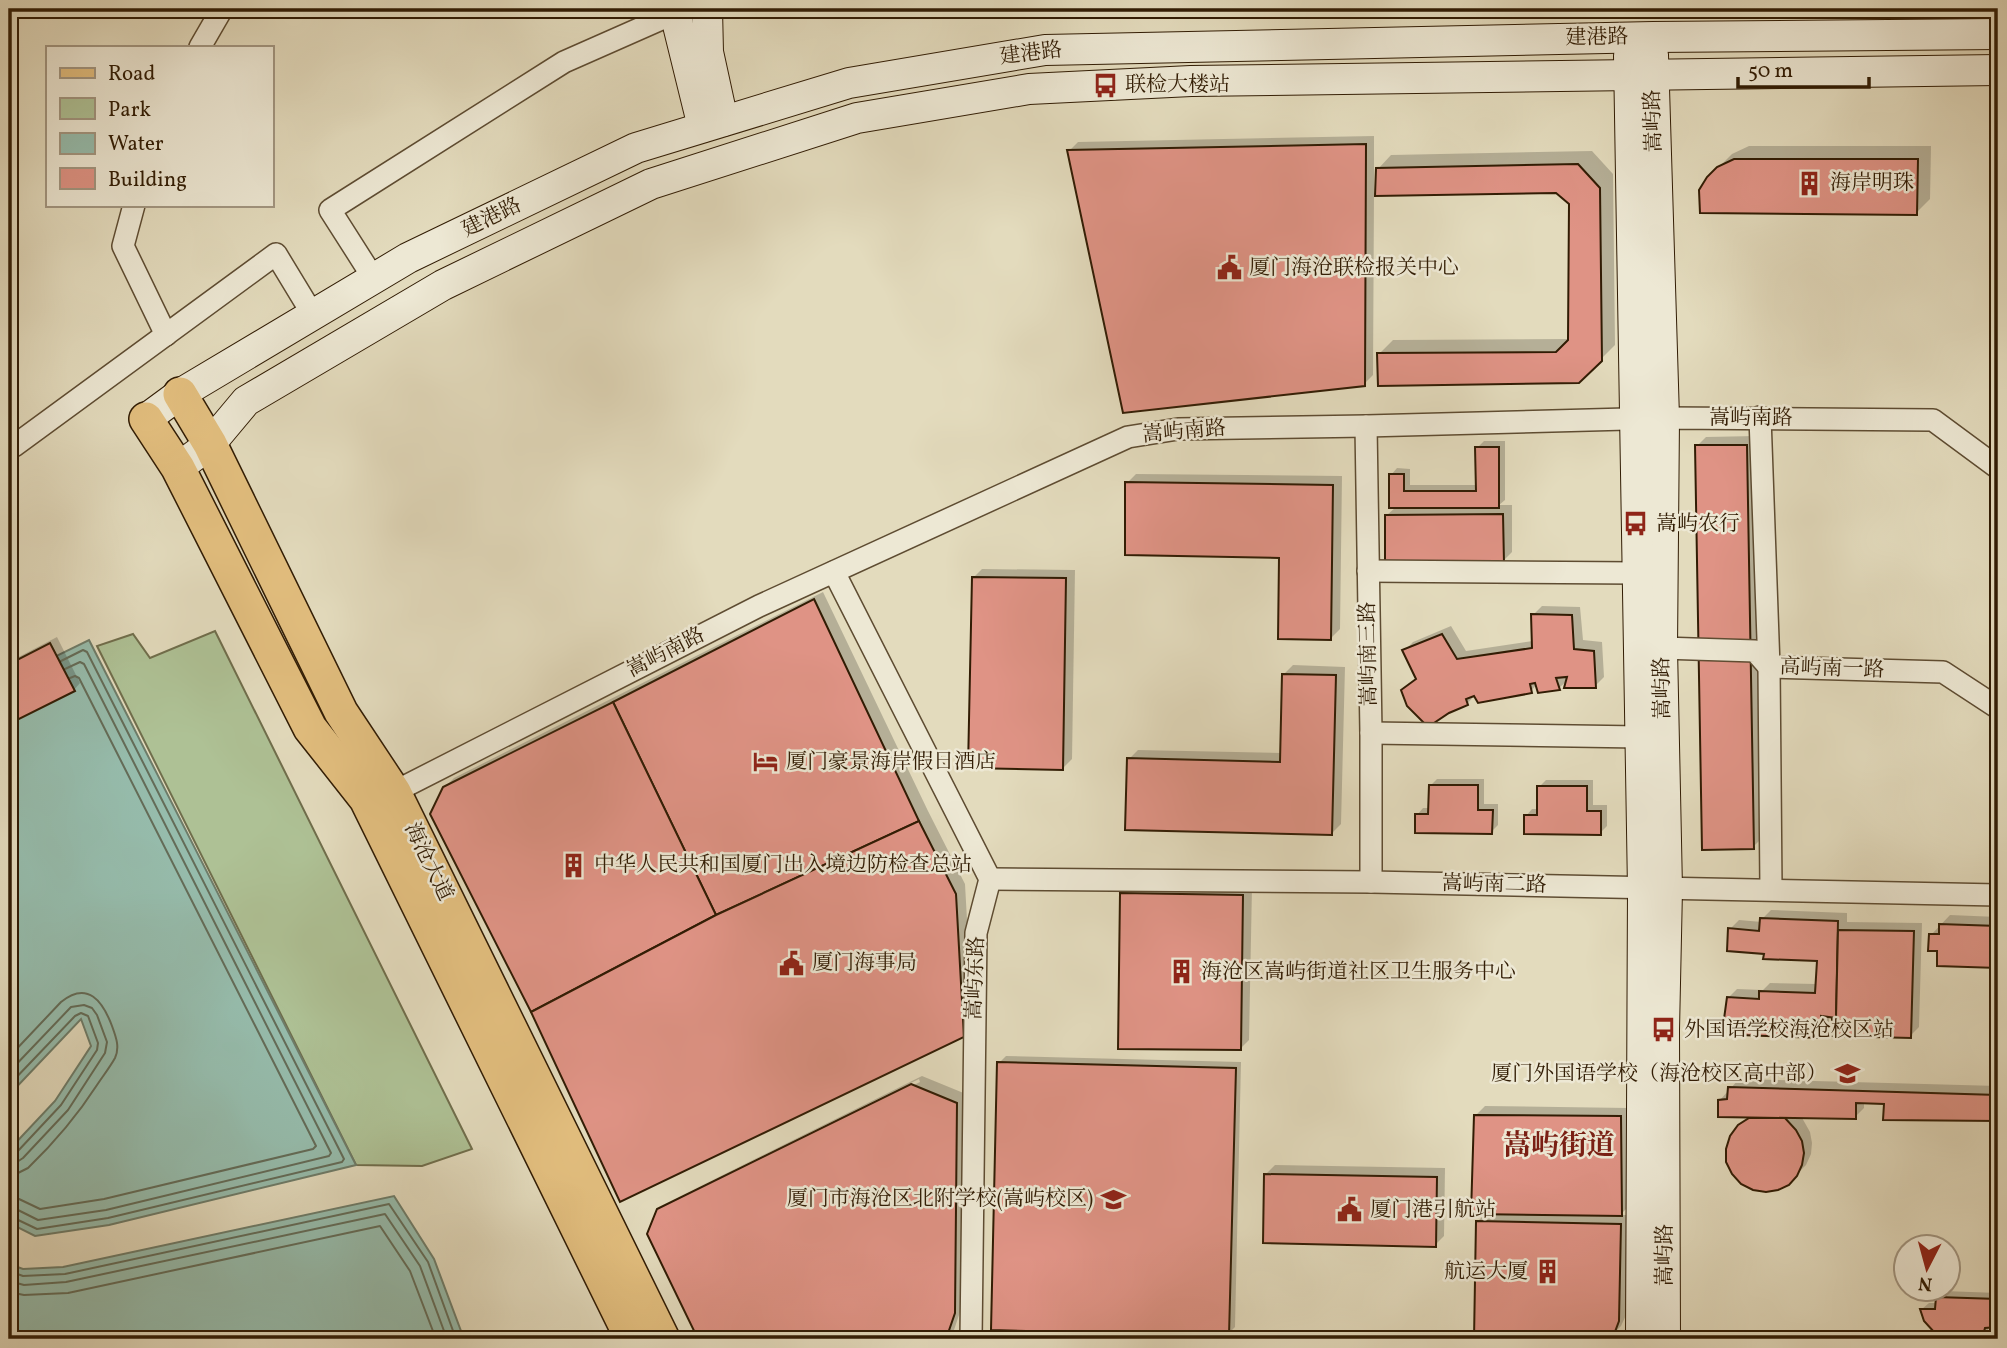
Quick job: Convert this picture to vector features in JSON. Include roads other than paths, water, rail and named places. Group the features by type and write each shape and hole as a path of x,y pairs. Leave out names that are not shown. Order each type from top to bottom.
{"main road":[{"path":"707,9 713,124"},
{"path":"673,11 713,124"},
{"name":"建港路","path":"146,418 180,394 408,258 636,148 849,83 1045,50 1998,34"},
{"name":"嵩屿路","path":"1640,38 1650,418 1662,648 1641,1339"},
{"name":"建港路","path":"178,468 210,444 246,401 443,285 651,184 857,118 1028,89 1191,81 1998,70"},
{"name":"海沧大道","path":"180,394 210,444 341,712 394,792 663,1339"},
{"name":"海沧大道","path":"146,418 178,468 310,728 366,799 632,1339"},
{"name":"嵩屿路","path":"1650,418 1637,573 1640,737 1655,889 1664,1030 1665,1339"}],"street":[{"path":"201,46 222,9"},
{"path":"374,279 330,210 564,62 673,11"},
{"path":"134,206 124,246 166,335"},
{"path":"14,446 276,254 313,315"},
{"path":"1760,417 1769,667 1771,890"},
{"name":"嵩屿南路","path":"394,792 759,606 1128,437 1178,429 1650,418 1933,420 1998,468"},
{"name":"嵩屿南三路","path":"1366,426 1371,882"},
{"path":"1367,571 1637,573"},
{"path":"834,572 990,879"},
{"name":"高屿南一路","path":"1662,648 1755,651 1769,667 1942,672 1998,708"},
{"path":"1371,733 1640,737"},
{"name":"嵩屿南二路","path":"990,879 1371,882 1998,895"},
{"name":"嵩屿东路","path":"971,1339 976,933 990,879"}],"water":[{"path":"89,640 356,1165 109,1225 35,1236 9,1223 9,1150 55,1101 91,1046 81,1019 9,1095 9,679"},
{"path":"394,1196 434,1259 464,1339 9,1339 9,1264 23,1269 63,1267"}],"place":[{"name":"联检大楼站","path":"1105,85"},
{"name":"海岸明珠","path":"1810,183"},
{"name":"厦门海沧联检报关中心","path":"1229,268"},
{"name":"嵩屿农行","path":"1636,524"},
{"name":"厦门豪景海岸假日酒店","path":"766,762"},
{"name":"中华人民共和国厦门出入境边防检查总站","path":"574,865"},
{"name":"厦门海事局","path":"792,963"},
{"name":"海沧区嵩屿街道社区卫生服务中心","path":"1181,972"},
{"name":"外国语学校海沧校区站","path":"1664,1030"},
{"name":"厦门外国语学校（海沧校区高中部）","path":"1847,1074"},
{"name":"厦门市海沧区北附学校(嵩屿校区)","path":"1113,1199"},
{"name":"厦门港引航站","path":"1350,1210"},
{"name":"航运大厦","path":"1548,1272"}],"district":[{"name":"嵩屿街道","path":"1559,1146"}]}
